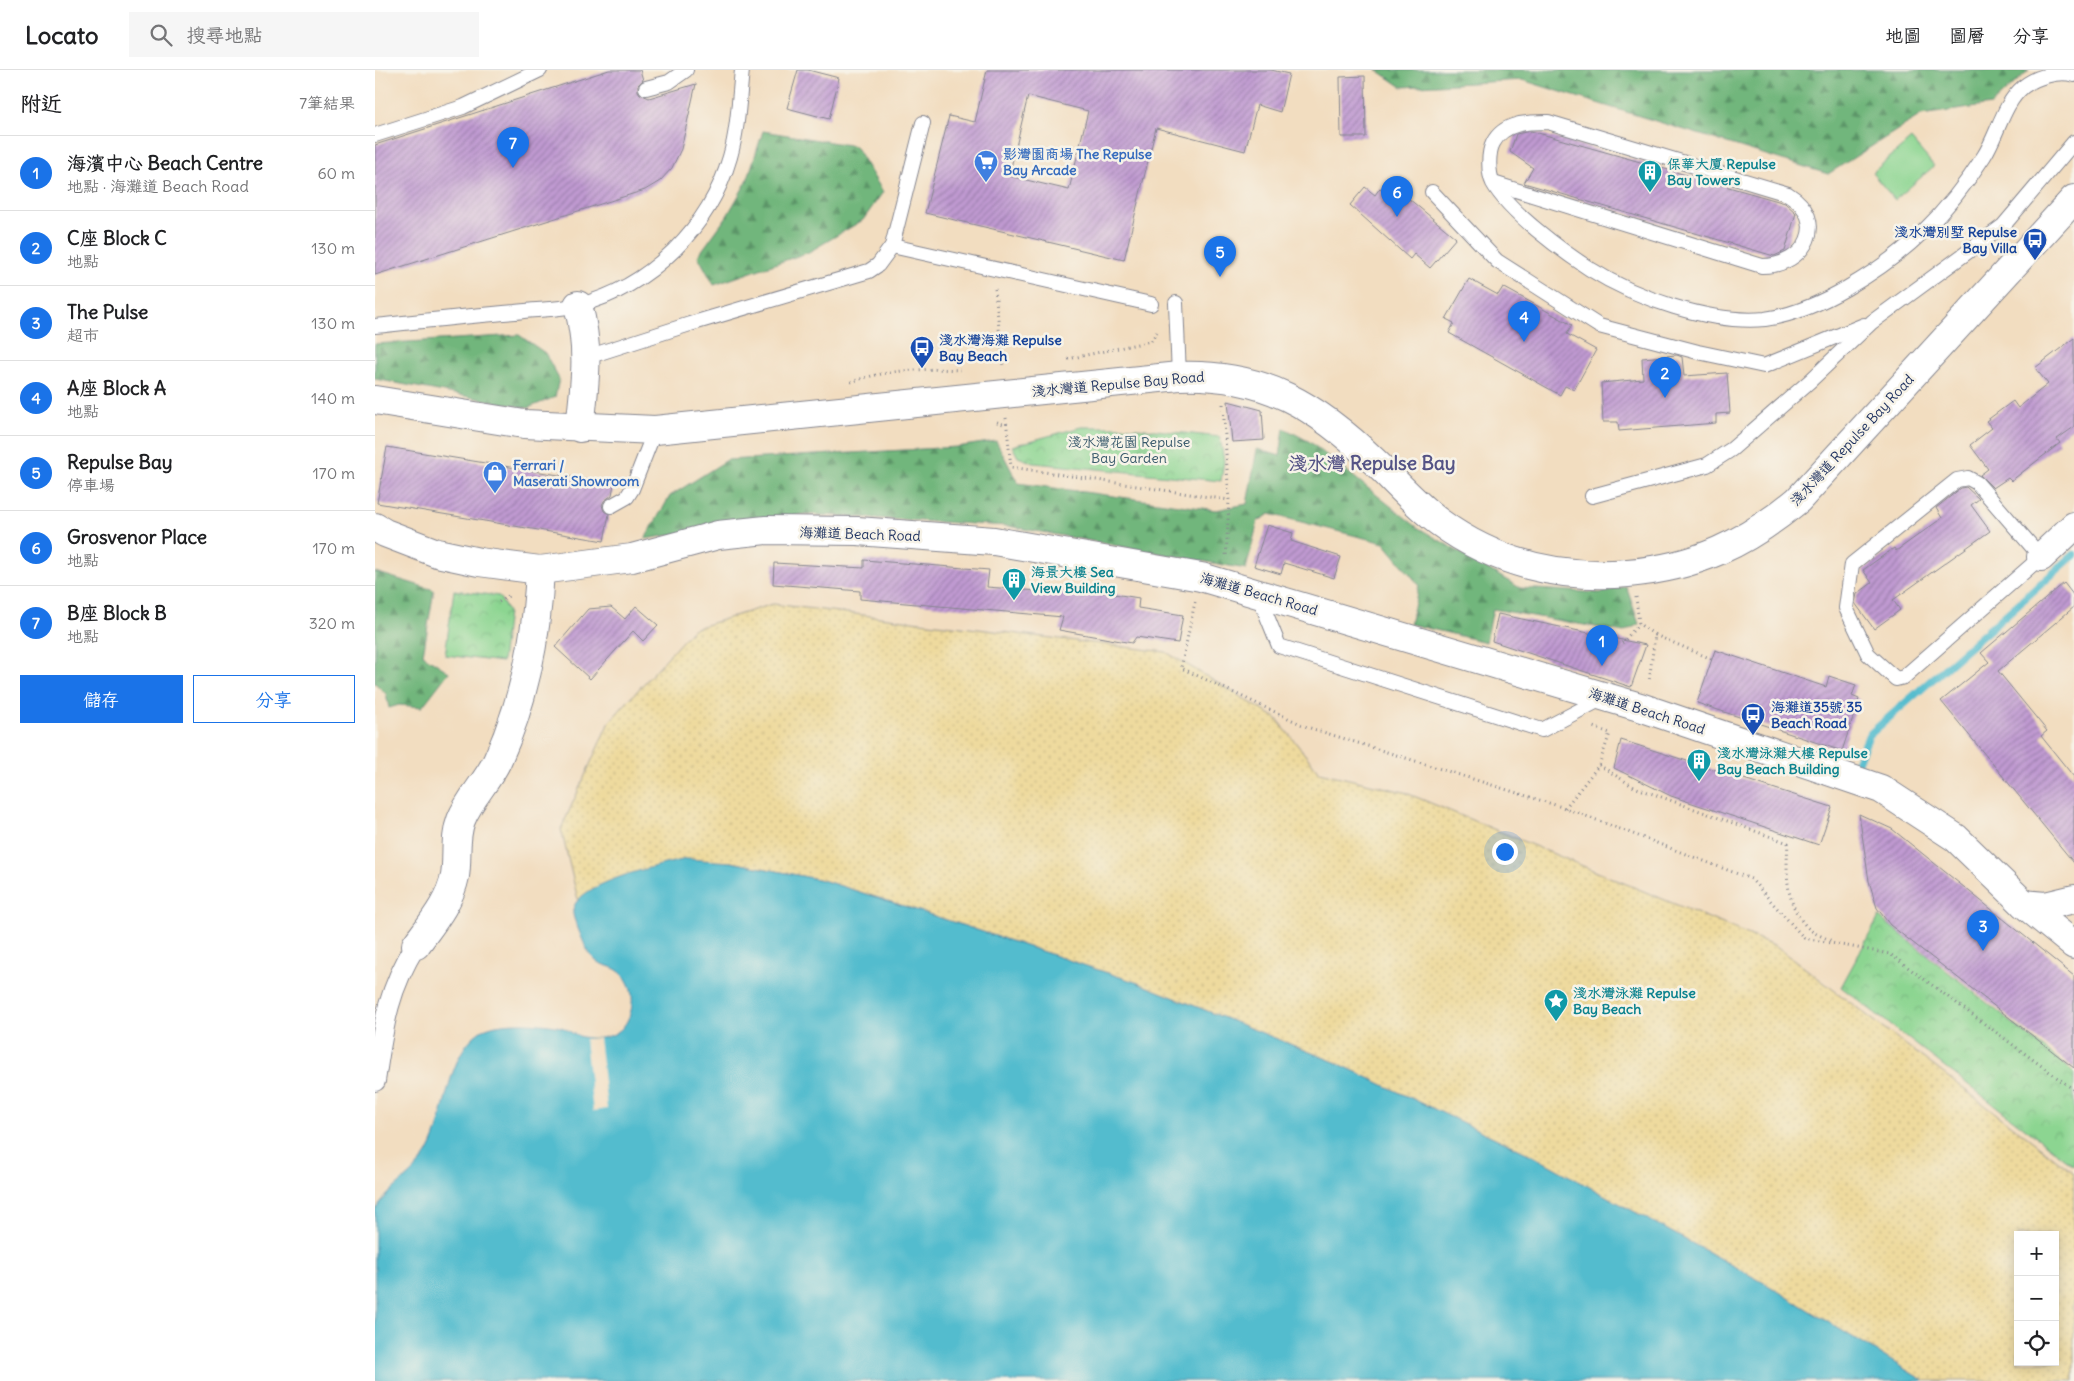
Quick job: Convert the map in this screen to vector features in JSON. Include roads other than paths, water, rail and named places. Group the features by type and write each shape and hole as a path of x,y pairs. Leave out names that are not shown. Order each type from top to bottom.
{"street":[{"name":"淺水灣道 Repulse Bay Road","path":"375,400 497,420 581,428 655,430 1179,376 1221,376 1241,379 1261,386 1303,406 1348,437 1413,500 1439,522 1490,552 1535,568 1567,574 1633,572 1679,565 1721,551 1752,534 1798,500 2074,199"},
{"path":"578,305 585,332 587,357 581,428"},
{"path":"2041,556 2074,526"},
{"name":"海灘道 Beach Road","path":"375,527 385,534 437,553 479,562 540,570 632,558 717,535 766,530 857,531 994,541 1173,571 1257,593 1606,697 1881,789 1955,838 2024,904 2074,945"},
{"path":"375,1081 389,999 404,964 445,903 454,878 457,833 460,821 497,762 518,702 534,630 540,570"},
{"path":"2024,904 2045,906 2074,899"}],"lane":[{"path":"375,135 463,107 540,70"},
{"path":"646,88 669,82 686,70"},
{"path":"375,326 578,305 617,290 645,274 682,242 698,222 719,186 730,156 742,70"},
{"path":"1493,183 1763,266 1775,266 1791,259 1804,247 1809,236 1811,223 1807,214 1800,202 1788,194 1548,122 1524,122 1498,134 1490,148 1490,168 1493,183 1515,208 1545,236 1591,270 1621,286 1675,306 1715,316 1740,319 1781,316 1812,307 1834,295 1879,269 1920,236 1956,197 1985,154 2008,107 2023,87 2045,75 2074,75"},
{"path":"587,357 690,324 869,271 878,265 892,246 923,123"},
{"path":"1591,496 1707,465 1739,443 1810,381 1872,322 2003,226 2074,142"},
{"path":"1432,192 1497,261 1599,326 1698,352 1764,366 1872,322"},
{"path":"892,246 1151,304"},
{"path":"1176,303 1179,376"},
{"path":"611,506 627,497 632,489 655,430"},
{"path":"1968,478 1977,483 2041,556 1904,677 1896,679 1889,675 1868,654 1846,608 1852,564 1957,480 1968,478"},
{"path":"1257,593 1279,646 1542,730 1606,697"}],"water":[{"path":"687,859 731,862 822,880 1135,982 1337,1063 1533,1156 1766,1284 1924,1381 375,1381 375,1210 387,1195 416,1168 428,1152 435,1137 449,1084 462,1051 473,1038 486,1028 494,1025 534,1023 563,1028 586,1038 607,1037 623,1027 631,1012 631,988 623,975 615,969 596,961 591,955 575,921 573,910 578,900 589,891 605,883 642,870"}],"waterway":[{"path":"1855,768 1869,735 2074,555"}],"place":[{"name":"B座 Block B","path":"513,168"},
{"name":"影灣園商場 The Repulse Bay Arcade","path":"986,183"},
{"name":"保華大廈 Repulse Bay Towers","path":"1650,193"},
{"name":"Grosvenor Place","path":"1397,217"},
{"name":"淺水灣別墅 Repulse Bay Villa","path":"2035,261"},
{"name":"Repulse Bay","path":"1220,277"},
{"name":"A座 Block A","path":"1524,342"},
{"name":"淺水灣海灘 Repulse Bay Beach","path":"922,369"},
{"name":"C座 Block C","path":"1665,398"},
{"name":"Ferrari / Maserati Showroom","path":"495,494"},
{"name":"海景大樓 Sea View Building","path":"1014,601"},
{"name":"海濱中心 Beach Centre","path":"1602,666"},
{"name":"海灘道35號 35 Beach Road","path":"1753,736"},
{"name":"淺水灣泳灘大樓 Repulse Bay Beach Building","path":"1699,782"},
{"name":"The Pulse","path":"1983,951"},
{"name":"淺水灣泳灘 Repulse Bay Beach","path":"1556,1022"}],"district":[{"name":"淺水灣 Repulse Bay","path":"1372,463"}],"park label":[{"name":"淺水灣花園 Repulse Bay Garden","path":"1129,450"}]}
